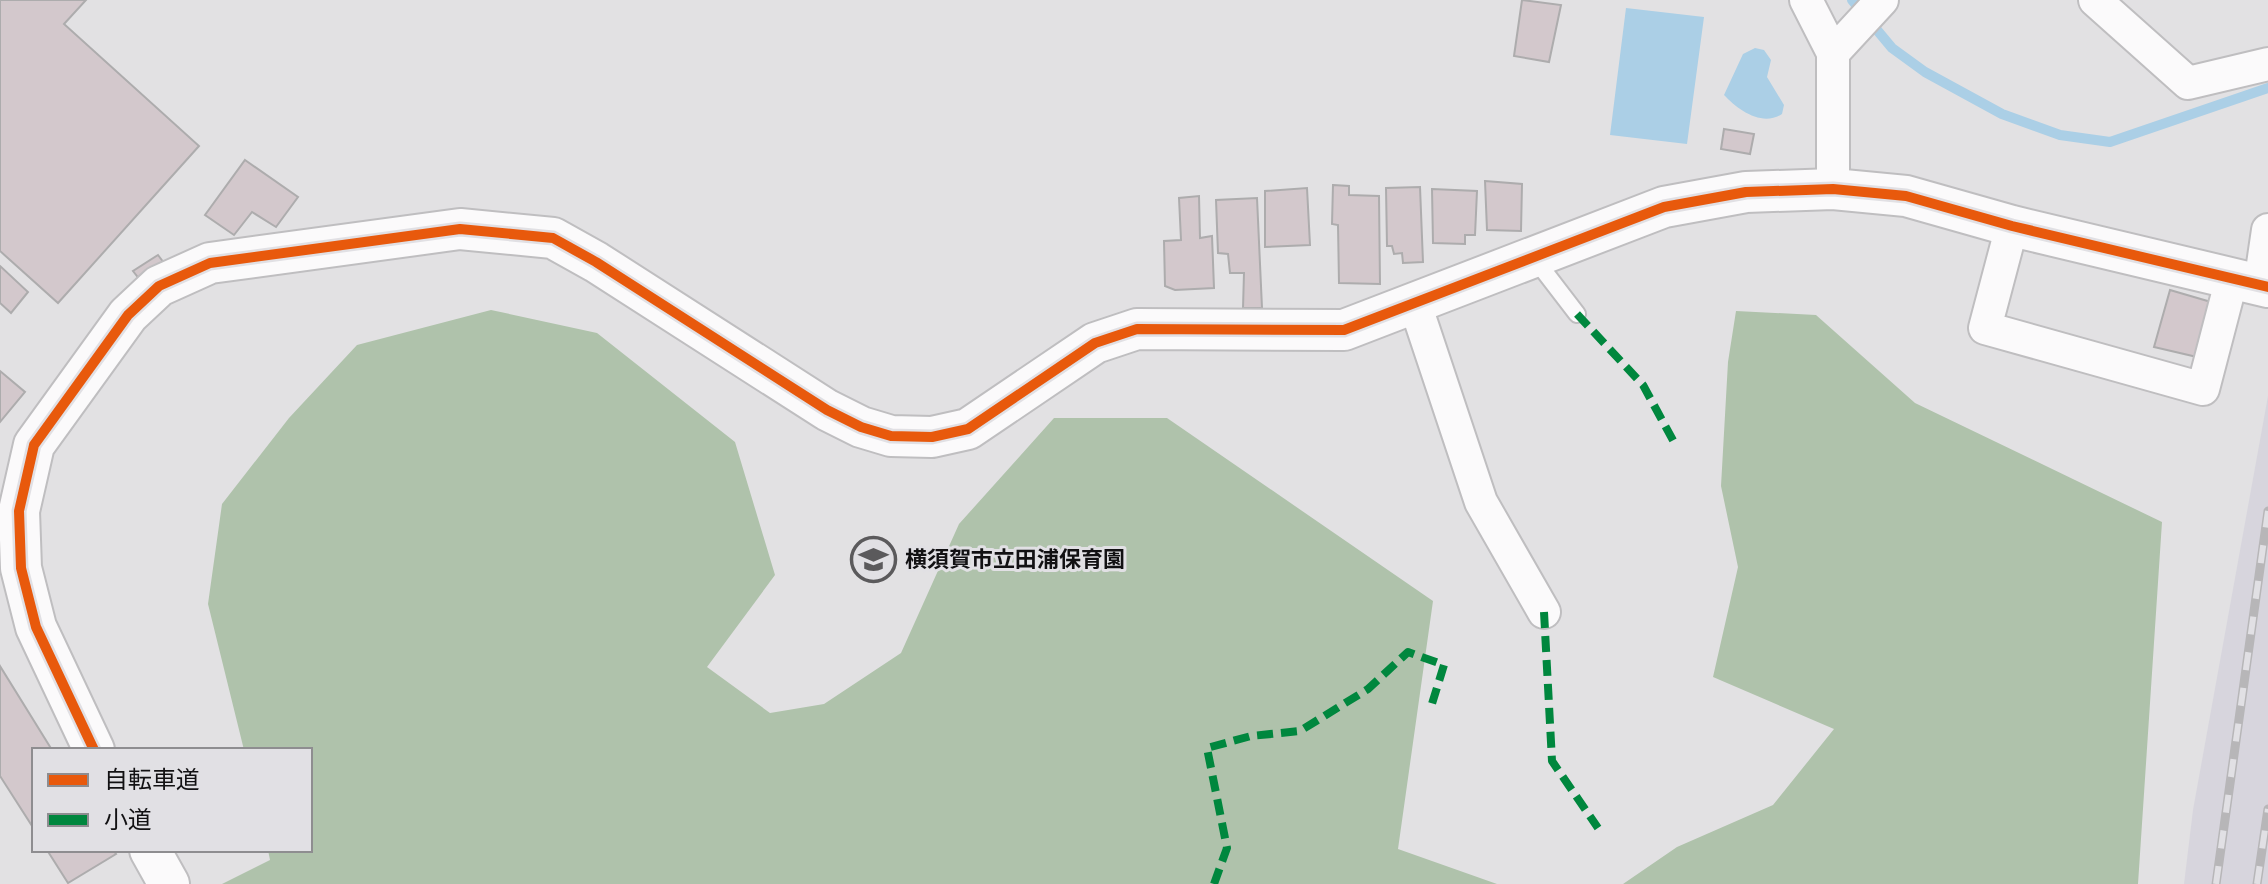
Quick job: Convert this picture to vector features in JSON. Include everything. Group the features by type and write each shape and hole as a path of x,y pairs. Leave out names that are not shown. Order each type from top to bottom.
{"street":[{"path":"1806,0 1833,53 1833,189"},
{"path":"1833,53 1882,0"},
{"path":"2095,0 2188,83 2268,64"},
{"path":"93,748 36,627 7,528 19,511 34,445 128,315 159,286 210,263 460,229 553,238 596,262 827,410 861,427 891,436 932,437 968,429 1095,343 1137,329 1344,330 1664,207 1746,192 1833,189 1906,196 2012,226 2253,283"},
{"path":"2012,226 1985,328 2203,389 2253,283 2268,230"},
{"path":"1415,304 1481,502 1544,612"},
{"path":"151,852 169,884"}],"lane":[{"path":"1534,258 1577,314"}],"shaded area":[{"path":"2268,396 2268,884 2184,884 2193,810"}],"green space":[{"path":"491,310 597,333 735,442 775,575 707,667 770,713 824,704 901,653 959,524 1054,418 1167,418 1433,601 1398,849 1497,884 222,884 270,860 268,852 312,852 312,748 244,748 208,604 222,504 289,418 357,345"},
{"path":"1736,311 1816,315 1915,403 2162,522 2138,884 1623,884 1677,847 1773,805 1834,729 1713,677 1738,567 1721,486 1728,362"}],"water":[{"path":"1626,8 1704,17 1687,144 1610,135"},
{"path":"1755,48 1764,50 1771,60 1767,77 1784,105 1782,114 1774,118 1751,115 1724,95 1743,54"}],"building":[{"path":"0,0 86,0 64,24 199,146 58,303 0,251"},
{"path":"1522,0 1561,5 1549,62 1514,56"},
{"path":"1724,129 1754,134 1750,154 1721,149"},
{"path":"245,160 298,197 276,227 252,212 234,235 205,215"},
{"path":"1485,181 1522,184 1521,231 1487,230"},
{"path":"1333,185 1349,186 1349,195 1379,196 1380,284 1339,283 1338,225 1332,224"},
{"path":"1420,187 1423,262 1403,263 1402,253 1394,254 1392,246 1387,246 1386,188"},
{"path":"1307,188 1310,245 1265,247 1265,191"},
{"path":"1432,189 1477,191 1475,235 1465,235 1465,244 1433,243"},
{"path":"1199,196 1200,238 1212,236 1214,288 1175,290 1165,286 1164,241 1181,240 1179,198"},
{"path":"1257,198 1262,308 1243,308 1244,273 1230,273 1228,254 1218,253 1216,200"},
{"path":"158,255 164,263 140,280 133,271"},
{"path":"0,266 28,292 11,313 0,303"},
{"path":"2170,290 2211,302 2197,357 2154,347"},
{"path":"0,371 25,392 0,422"},
{"path":"0,666 51,748 32,748 32,826 0,776"},
{"path":"48,852 116,854 68,883"}],"waterway":[{"path":"1852,0 1892,48 1925,72 2002,114 2060,135 2110,142 2268,88"}],"railway":[{"path":"2216,884 2268,511"},
{"path":"2257,884 2268,809"}],"marked path":[{"path":"1577,314 1643,385 1675,444"},
{"path":"1544,612 1552,761 1598,828"},
{"path":"1214,884 1227,848 1207,748 1251,736 1300,731 1368,689 1408,652 1444,665 1431,707"}],"cycle path":[{"path":"93,748 36,627 21,568 19,511 34,445 128,315 159,286 210,263 460,229 553,238 596,262 827,410 861,427 891,436 932,437 968,429 1095,343 1137,329 1344,330 1664,207 1746,192 1833,189 1906,196 2012,226 2268,287"}],"place":[{"name":"横須賀市立田浦保育園","path":"874,559"}]}
